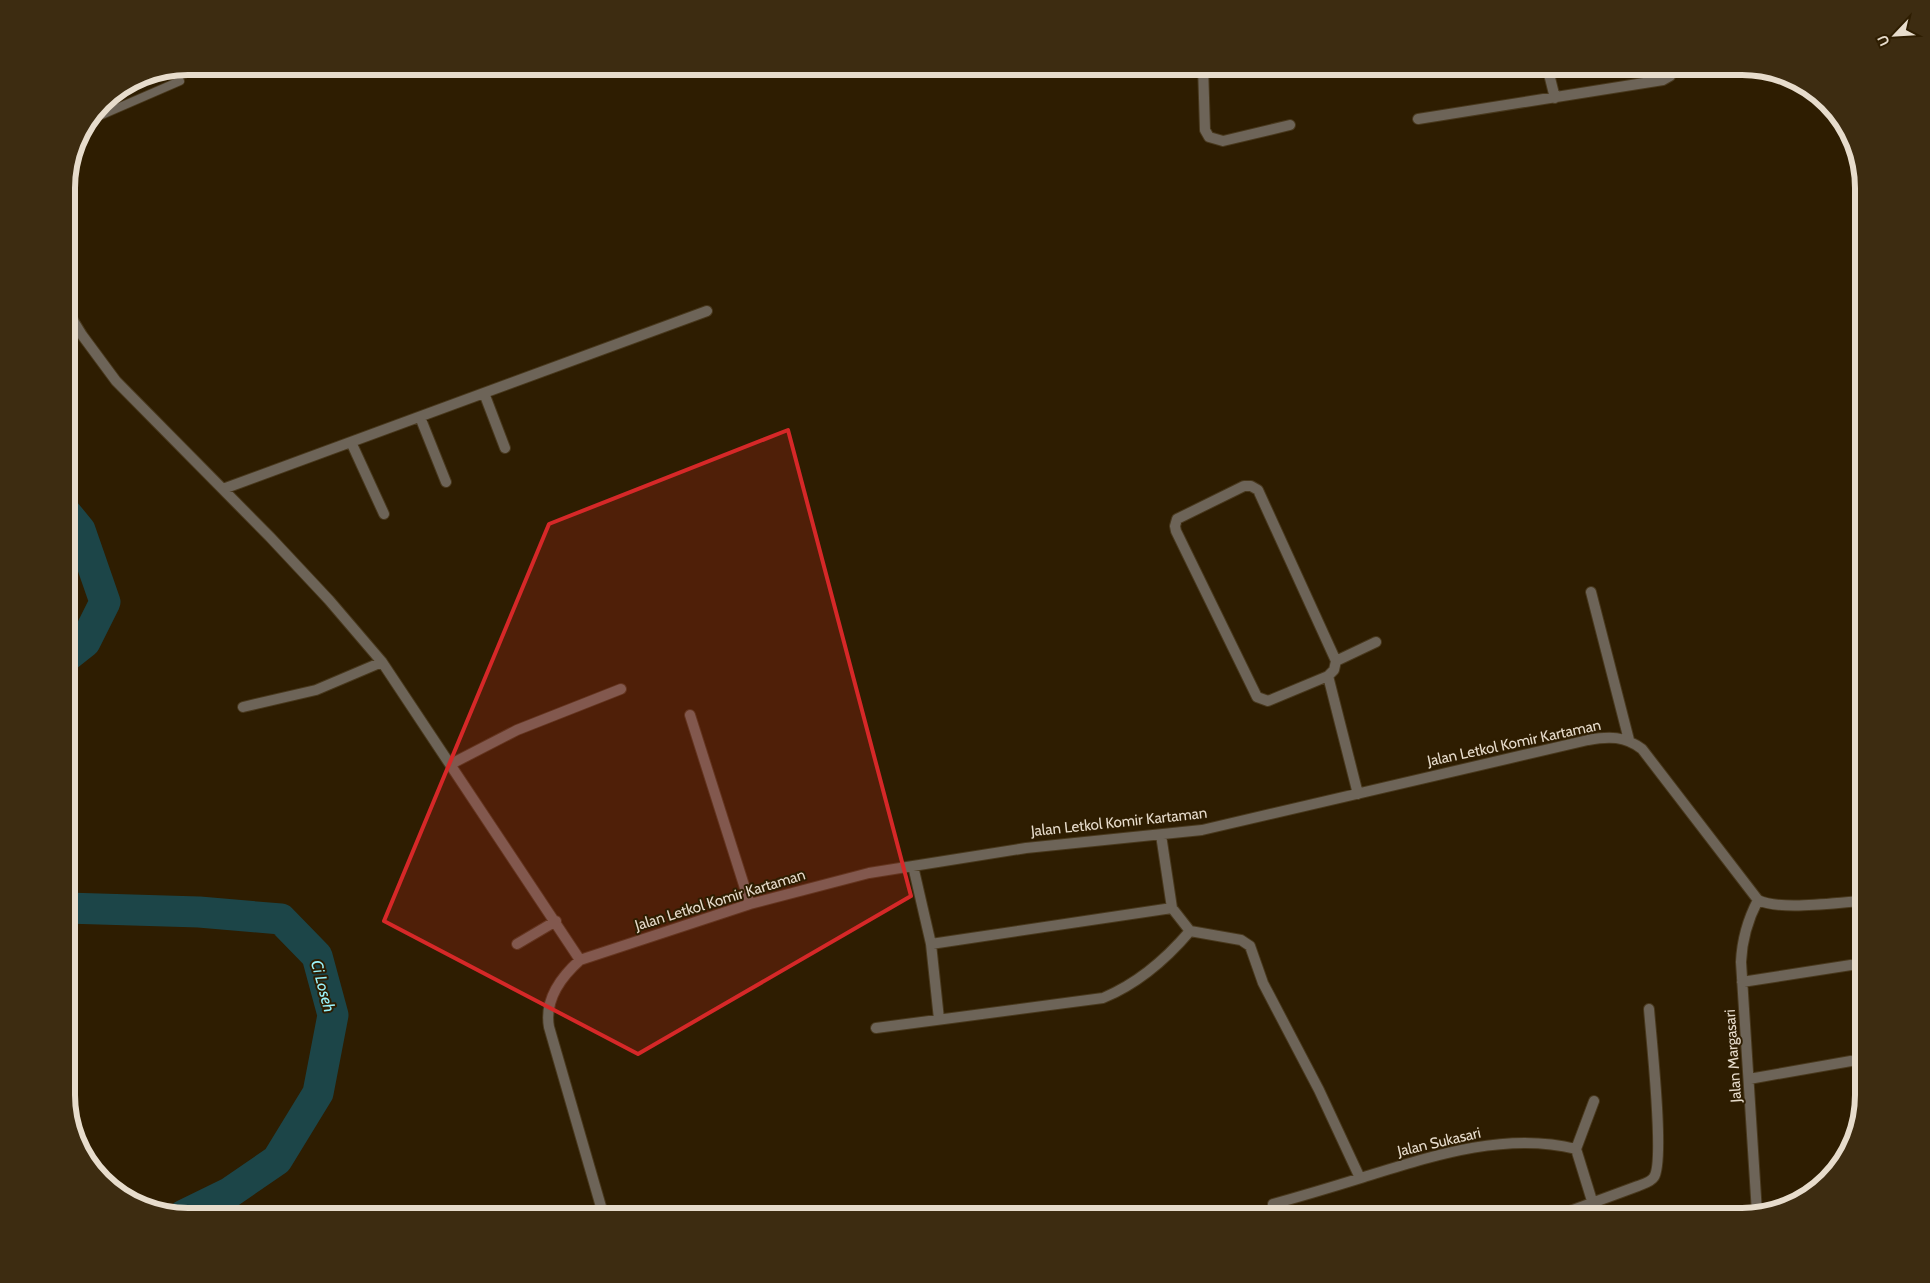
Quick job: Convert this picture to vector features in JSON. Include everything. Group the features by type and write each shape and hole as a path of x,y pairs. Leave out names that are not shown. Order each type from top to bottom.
{"street":[{"path":"1203,75 1205,130 1209,137 1223,141 1290,125"},
{"path":"1549,75 1555,98"},
{"path":"1418,119 1663,80 1671,75"},
{"path":"223,489 707,311"},
{"path":"75,323 116,381 329,600 382,662 556,921 580,960"},
{"path":"484,393 505,448"},
{"path":"420,417 446,482"},
{"path":"352,442 384,514"},
{"path":"1244,486 1251,486 1258,490 1336,661 1334,670 1328,676 1268,701 1257,697 1177,533 1175,526 1177,519 1244,486"},
{"path":"1591,592 1629,740 1642,749 1653,761 1758,900 1781,905 1855,901"},
{"path":"1336,661 1376,642"},
{"path":"243,707 316,690 382,662"},
{"path":"1328,676 1358,794"},
{"path":"451,764 518,730 621,689"},
{"path":"690,715 750,904"},
{"name":"Jalan Letkol Komir Kartaman","path":"601,1208 548,1022 549,1008 558,984 563,975 580,960 750,904 860,876 1026,848 1161,835 1241,822 1596,739 1612,737 1629,740"},
{"path":"1161,835 1172,908 1190,931 1241,940 1250,946 1262,982 1319,1090 1360,1178"},
{"path":"913,866 931,944 939,1019"},
{"name":"Jalan Margasari","path":"1757,1207 1742,982 1742,944 1746,924 1758,900"},
{"path":"931,944 1172,908"},
{"path":"517,944 556,921"},
{"path":"876,1028 1104,998 1128,985 1151,969 1190,931"},
{"path":"1742,982 1851,965"},
{"path":"1576,1208 1650,1181 1656,1173 1658,1115 1649,1010"},
{"path":"1749,1079 1851,1061"},
{"path":"1594,1101 1576,1149 1594,1208"},
{"name":"Jalan Sukasari","path":"1273,1204 1420,1159 1485,1146 1544,1144 1576,1149"}],"lane":[{"path":"102,115 180,81"}],"highlighted area":[{"path":"788,430 911,896 638,1054 384,921 549,524"}],"waterway":[{"name":"Ci Loseh","path":"75,524 80,530 105,602 85,642 75,650"},
{"name":"Ci Loseh","path":"75,908 199,912 281,919 317,956 333,1015 318,1093 277,1160 229,1193 198,1208"}]}
